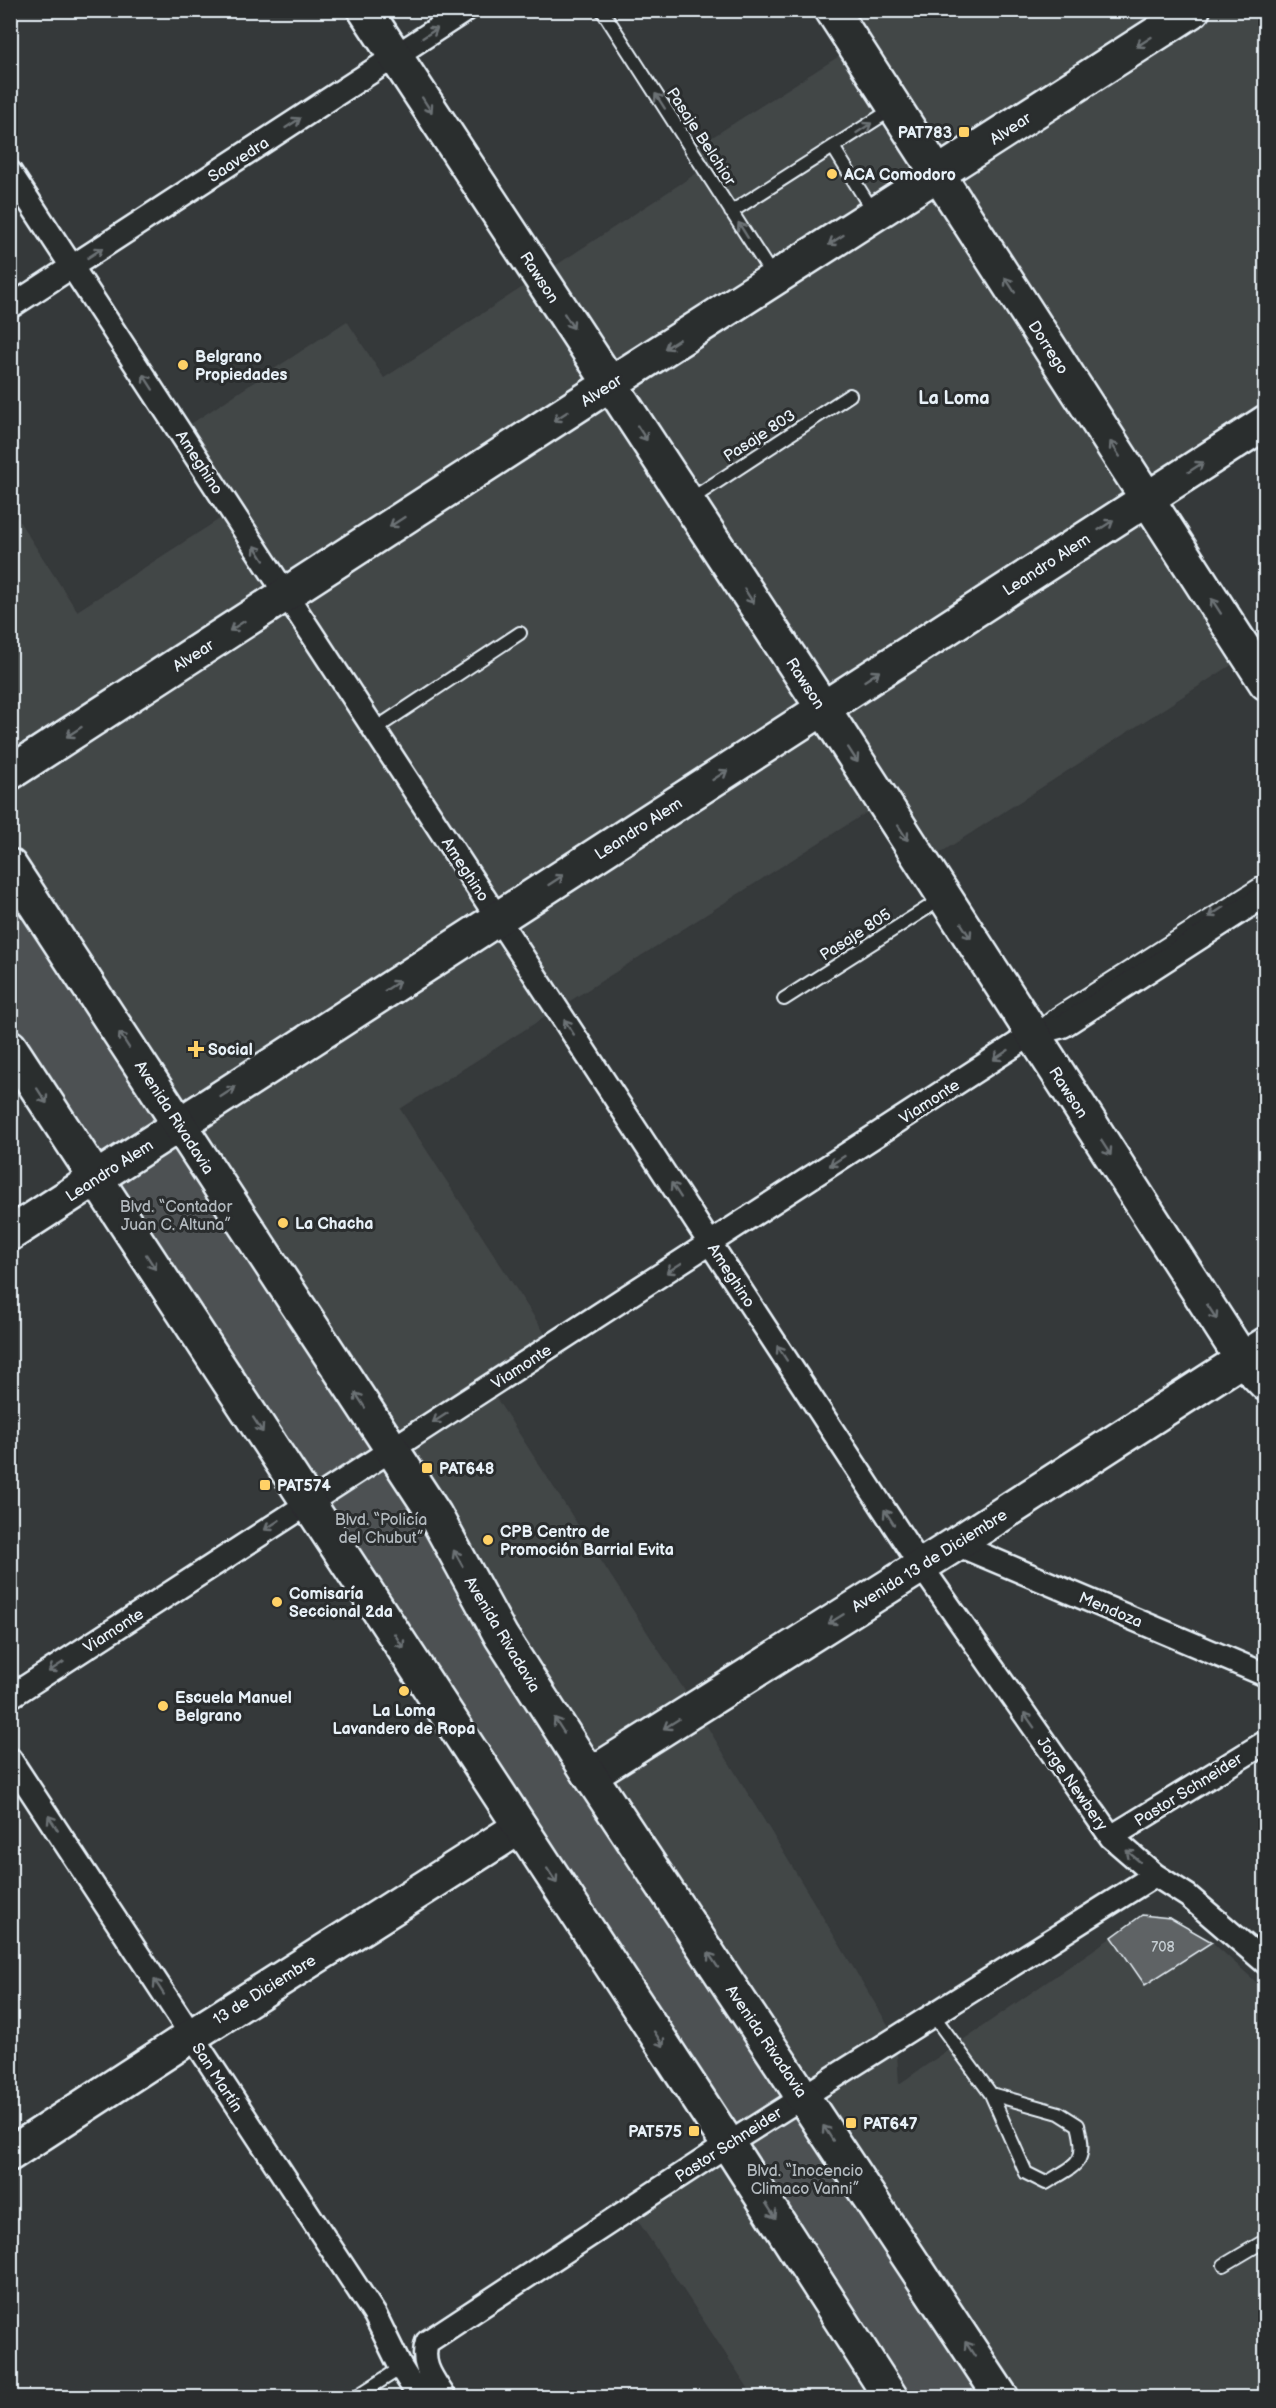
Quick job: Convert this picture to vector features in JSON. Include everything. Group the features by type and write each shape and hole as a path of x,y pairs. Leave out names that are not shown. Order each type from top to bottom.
{"main road":[{"name":"Rawson","path":"365,10 823,708 1032,1034 1254,1351 1266,1384"},
{"name":"Dorrego","path":"832,10 1266,683"},
{"name":"Alvear","path":"10,773 1193,10"},
{"name":"Leandro Alem","path":"10,1234 1266,422"},
{"name":"Avenida Rivadavia","path":"10,866 435,1515 501,1636 590,1774 1002,2397"},
{"path":"10,1047 891,2397"},
{"name":"Avenida 13 de Diciembre","path":"590,1774 956,1544 1254,1351"},
{"name":"13 de Diciembre","path":"10,2154 520,1827"}],"street":[{"name":"Saavedra","path":"10,308 466,10"},
{"name":"Ameghino","path":"10,172 921,1566"},
{"name":"Viamonte","path":"10,1698 307,1501 711,1244 1032,1034 1063,1026 1266,895"},
{"name":"Mendoza","path":"956,1544 1266,1674"},
{"name":"Jorge Newbery","path":"921,1566 1111,1837 1155,1875 1188,1896 1266,1963"},
{"name":"Pastor Schneider","path":"1111,1837 1266,1742"},
{"name":"San Martín","path":"10,1758 375,2315 401,2368 420,2397"},
{"name":"Pastor Schneider","path":"445,2397 425,2367 423,2354 427,2342 728,2144 1155,1875"}],"lane":[{"name":"Pasaje Belchior","path":"602,10 774,279"},
{"path":"731,212 895,108"},
{"path":"833,147 875,215"},
{"name":"Pasaje 803","path":"687,502 850,395"},
{"path":"375,729 520,633"},
{"name":"Viamonte","path":"1032,1034 1056,1014 1266,880"},
{"name":"Pasaje 805","path":"784,999 944,897"},
{"path":"933,2015 991,2094 1026,2173 1046,2183 1077,2164 1083,2147 1078,2125 1059,2113 991,2094"},
{"path":"1224,2265 1266,2240"},
{"path":"354,2397 401,2368"}],"shaded area":[{"path":"832,11 1265,11 1265,422 1147,499 1247,655 923,864 883,802 400,1109 553,1346 489,1387 696,1708 896,2038 899,2084 1112,1937 1145,1985 1212,1942 1265,1990 1265,2397 754,2397 630,2209 802,2094 11,866 10,507 77,611 232,511 180,431 347,321 384,378 703,169 692,150 855,46"}],"green space":[{"path":"11,866 1002,2397 891,2397 11,1047"}],"building":[{"path":"1142,1915 1170,1918 1212,1942 1145,1985 1112,1937"}],"place":[{"name":"PAT783","path":"964,132"},
{"name":"ACA Comodoro","path":"832,174"},
{"name":"Belgrano Propiedades","path":"183,365"},
{"name":"Social","path":"196,1049"},
{"name":"La Chacha","path":"283,1223"},
{"name":"PAT648","path":"427,1468"},
{"name":"PAT574","path":"265,1485"},
{"name":"CPB Centro de Promoción Barrial Evita","path":"488,1540"},
{"name":"Comisaría Seccional 2da","path":"277,1602"},
{"name":"La Loma Lavandero de Ropa","path":"404,1691"},
{"name":"Escuela Manuel Belgrano","path":"163,1706"},
{"name":"PAT647","path":"851,2123"},
{"name":"PAT575","path":"694,2131"}],"district":[{"name":"La Loma","path":"954,398"}],"park label":[{"name":"Blvd. “Contador Juan C. Altuna”","path":"176,1215"},
{"name":"Blvd. “Policía del Chubut”","path":"381,1528"},
{"name":"Blvd. “Inocencio Climaco Vanni”","path":"805,2179"}]}
